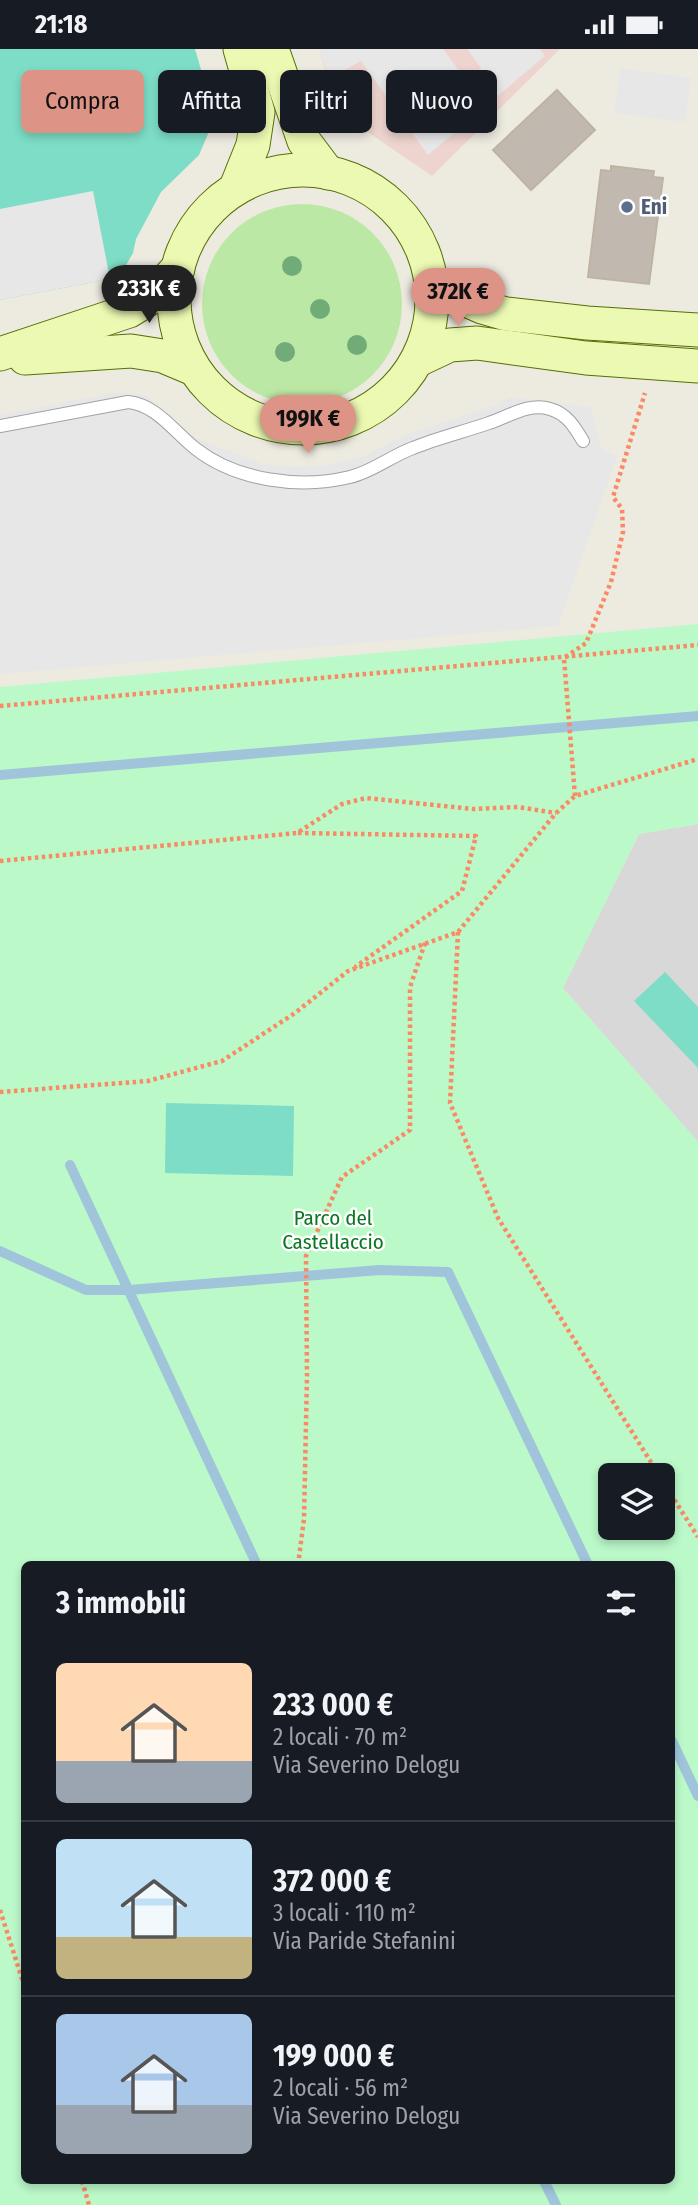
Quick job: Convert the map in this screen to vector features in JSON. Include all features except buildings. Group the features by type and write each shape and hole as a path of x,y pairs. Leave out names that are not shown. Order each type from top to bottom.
{"street":[{"path":"237,185 253,145 258,112 240,49"},
{"path":"272,49 304,141 328,173"},
{"path":"294,171 328,173 356,183 382,199 404,220 421,247 432,285 433,316 418,360 397,388 370,409 353,418 314,428 277,426 243,414 217,397 194,369 179,338 176,322 174,304 178,268 193,229 216,201 237,185 268,174 294,171"},
{"path":"0,354 129,311 150,298 178,268"},
{"path":"432,285 482,307 506,314 587,323 698,330"},
{"path":"418,360 442,348 477,343 586,358 698,366"},
{"path":"0,360 131,351 163,356 194,369"}],"lane":[{"path":"0,426 128,402 142,403 197,450 217,462 271,480 294,482 352,477 412,448 535,408 548,408 563,415 583,442"}],"path":[{"path":"564,658 586,643 611,582 622,532 622,509 613,497 646,390"},
{"path":"0,706 698,645"},
{"path":"564,658 575,796"},
{"path":"348,971 458,932 556,813 575,796 698,759"},
{"path":"298,833 342,804 366,798 473,809 518,807 556,813"},
{"path":"0,861 298,833 476,836 461,891 348,971 295,1013 222,1062 148,1081 0,1092"},
{"path":"458,932 450,1103 498,1218 651,1463"},
{"path":"299,1561 304,1519 306,1256 342,1177 410,1130 410,987 425,942"},
{"path":"675,1501 698,1537"},
{"path":"0,1910 21,1976"},
{"path":"83,2184 89,2205"}],"shaded area":[{"path":"319,49 560,49 497,112 497,70 386,70 386,133 475,133 432,176 369,133 372,133 372,70 325,70"},
{"path":"319,49 443,49 459,70 386,70 386,96 372,76 372,70 367,70 361,61 345,70 326,70"},
{"path":"467,49 540,49 545,56 497,97 497,70 478,70 481,68"},
{"path":"621,68 691,78 685,122 614,113"},
{"path":"412,133 454,133 428,155"},
{"path":"93,191 110,279 0,300 0,209"},
{"path":"113,393 146,395 195,438 263,464 324,466 364,456 405,435 498,404 509,397 591,407 601,449 617,456 558,626 0,674 0,415"},
{"path":"698,824 698,1142 563,988 639,834"}],"green space":[{"path":"0,49 195,49 201,70 158,70 158,133 208,134 199,155 161,192 136,239 133,253 126,265 110,279 0,300"},
{"path":"302,204 340,212 373,233 394,266 402,304 394,342 373,375 340,396 302,404 264,396 231,375 210,342 202,304 210,266 231,233 264,212"},
{"name":"Parco del Castellaccio","path":"698,624 698,824 639,834 563,988 698,1142 698,2205 0,2205 0,687"},
{"path":"665,972 698,1007 698,1068 634,1001"},
{"path":"166,1103 294,1106 293,1176 165,1173"}],"waterway":[{"path":"0,775 698,716"},
{"path":"70,1165 255,1561"},
{"path":"0,1251 86,1290 129,1290 380,1270 448,1272 586,1561"},
{"path":"675,1747 698,1796"},
{"path":"546,2184 556,2205"}],"place":[{"name":"Eni","path":"627,207"}]}
